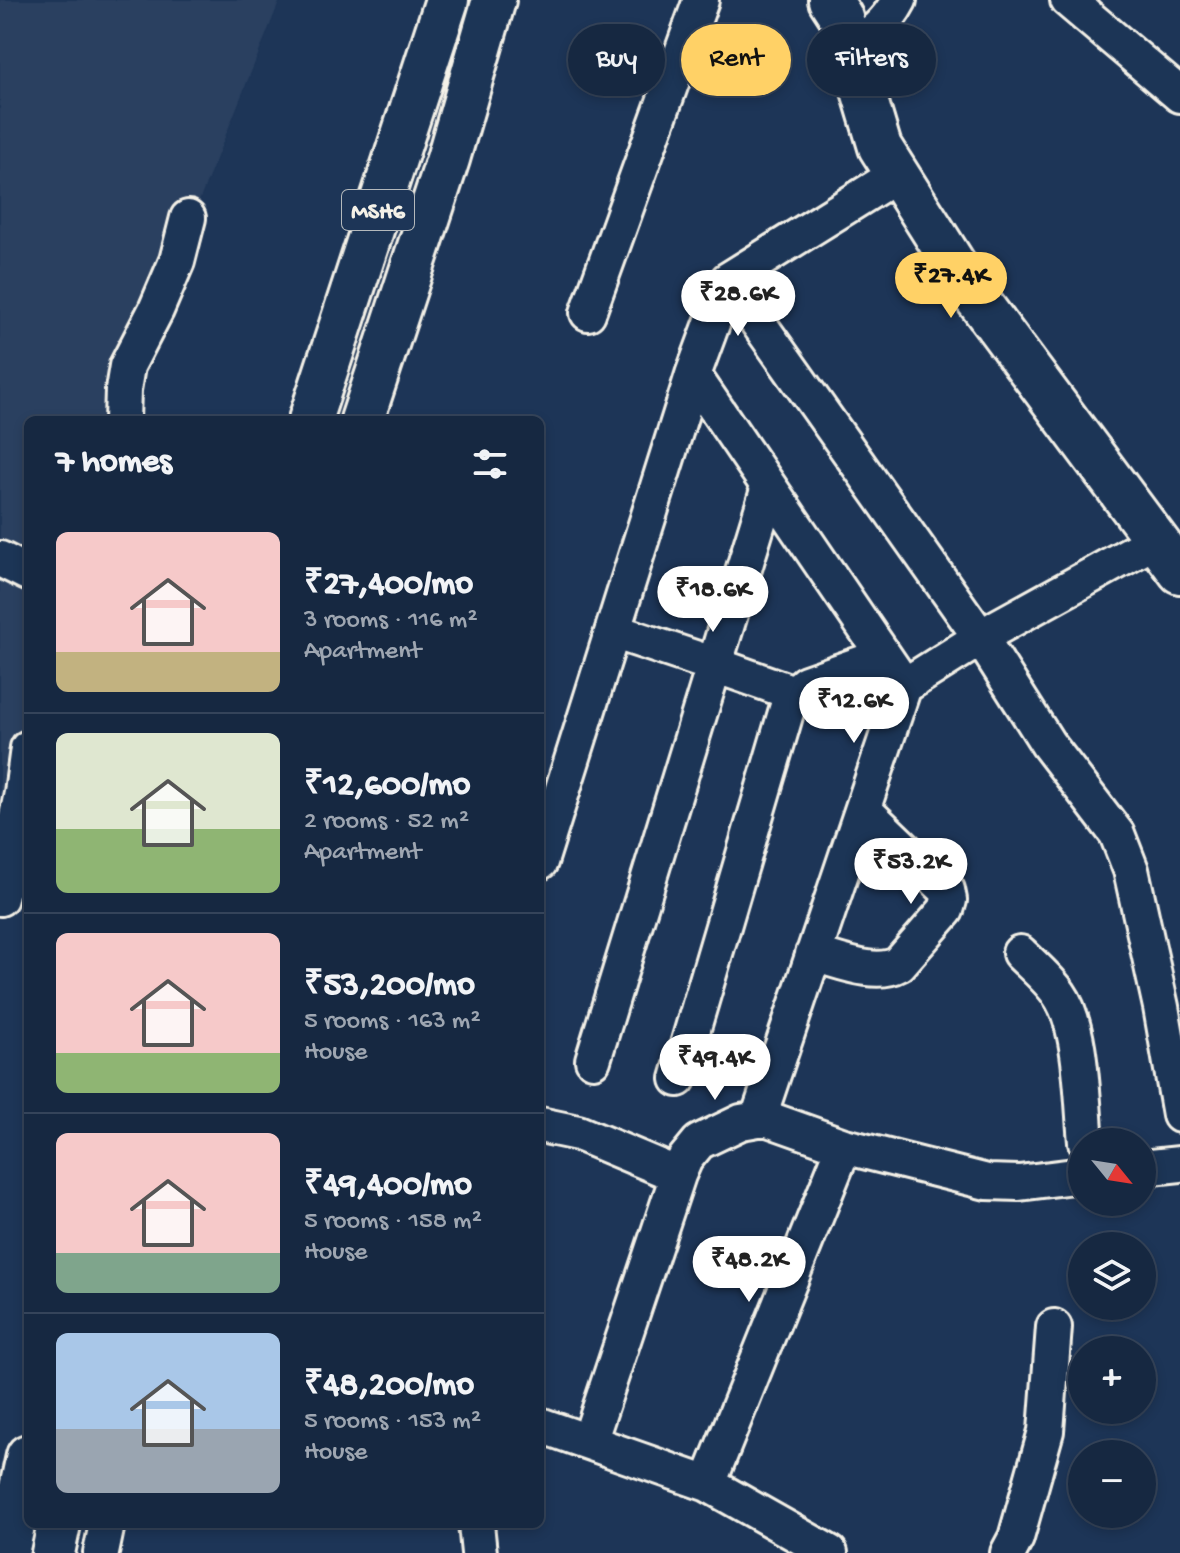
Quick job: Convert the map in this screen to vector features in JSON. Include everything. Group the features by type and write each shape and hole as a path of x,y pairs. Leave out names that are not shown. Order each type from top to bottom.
{"main road":[{"name":"MSH6","path":"311,416 447,0"},
{"name":"MSH6","path":"363,416 448,159 494,0"},
{"path":"830,0 843,24"},
{"path":"865,96 880,147 971,291 1168,556"},
{"path":"7,1553 24,1474"},
{"path":"53,1553 58,1528"}],"street":[{"path":"588,313 701,0"},
{"path":"882,24 899,0"},
{"path":"1068,0 1180,95"},
{"path":"544,849 693,375 728,280 898,174"},
{"path":"122,416 127,366 177,261 188,218"},
{"path":"728,280 981,638 1048,744 1117,834 1131,870 1161,1007 1180,1115"},
{"path":"693,375 904,686"},
{"path":"593,1060 769,487"},
{"path":"758,1119 904,686 981,638 1168,556"},
{"path":"0,559 24,571"},
{"path":"613,631 794,693"},
{"path":"678,1079 794,693 806,683 883,656"},
{"path":"0,898 24,778"},
{"path":"813,954 889,970 899,964 946,910 949,900 947,890 863,809"},
{"path":"1020,953 1059,994 1070,1016 1076,1041 1085,1128"},
{"path":"589,1442 678,1175 685,1159 699,1142 741,1122 768,1119 844,1146 987,1182 1019,1183 1068,1177"},
{"path":"544,1126 578,1133 678,1175"},
{"path":"708,1484 844,1146"},
{"path":"1156,1167 1180,1164"},
{"path":"1008,1553 1016,1538 1046,1431 1054,1327"},
{"path":"544,1426 708,1484 830,1553"},
{"path":"101,1553 106,1528"},
{"path":"476,1528 479,1553"}],"shaded area":[{"path":"0,0 280,0 123,390 116,416 24,416 24,781 0,876"}]}
